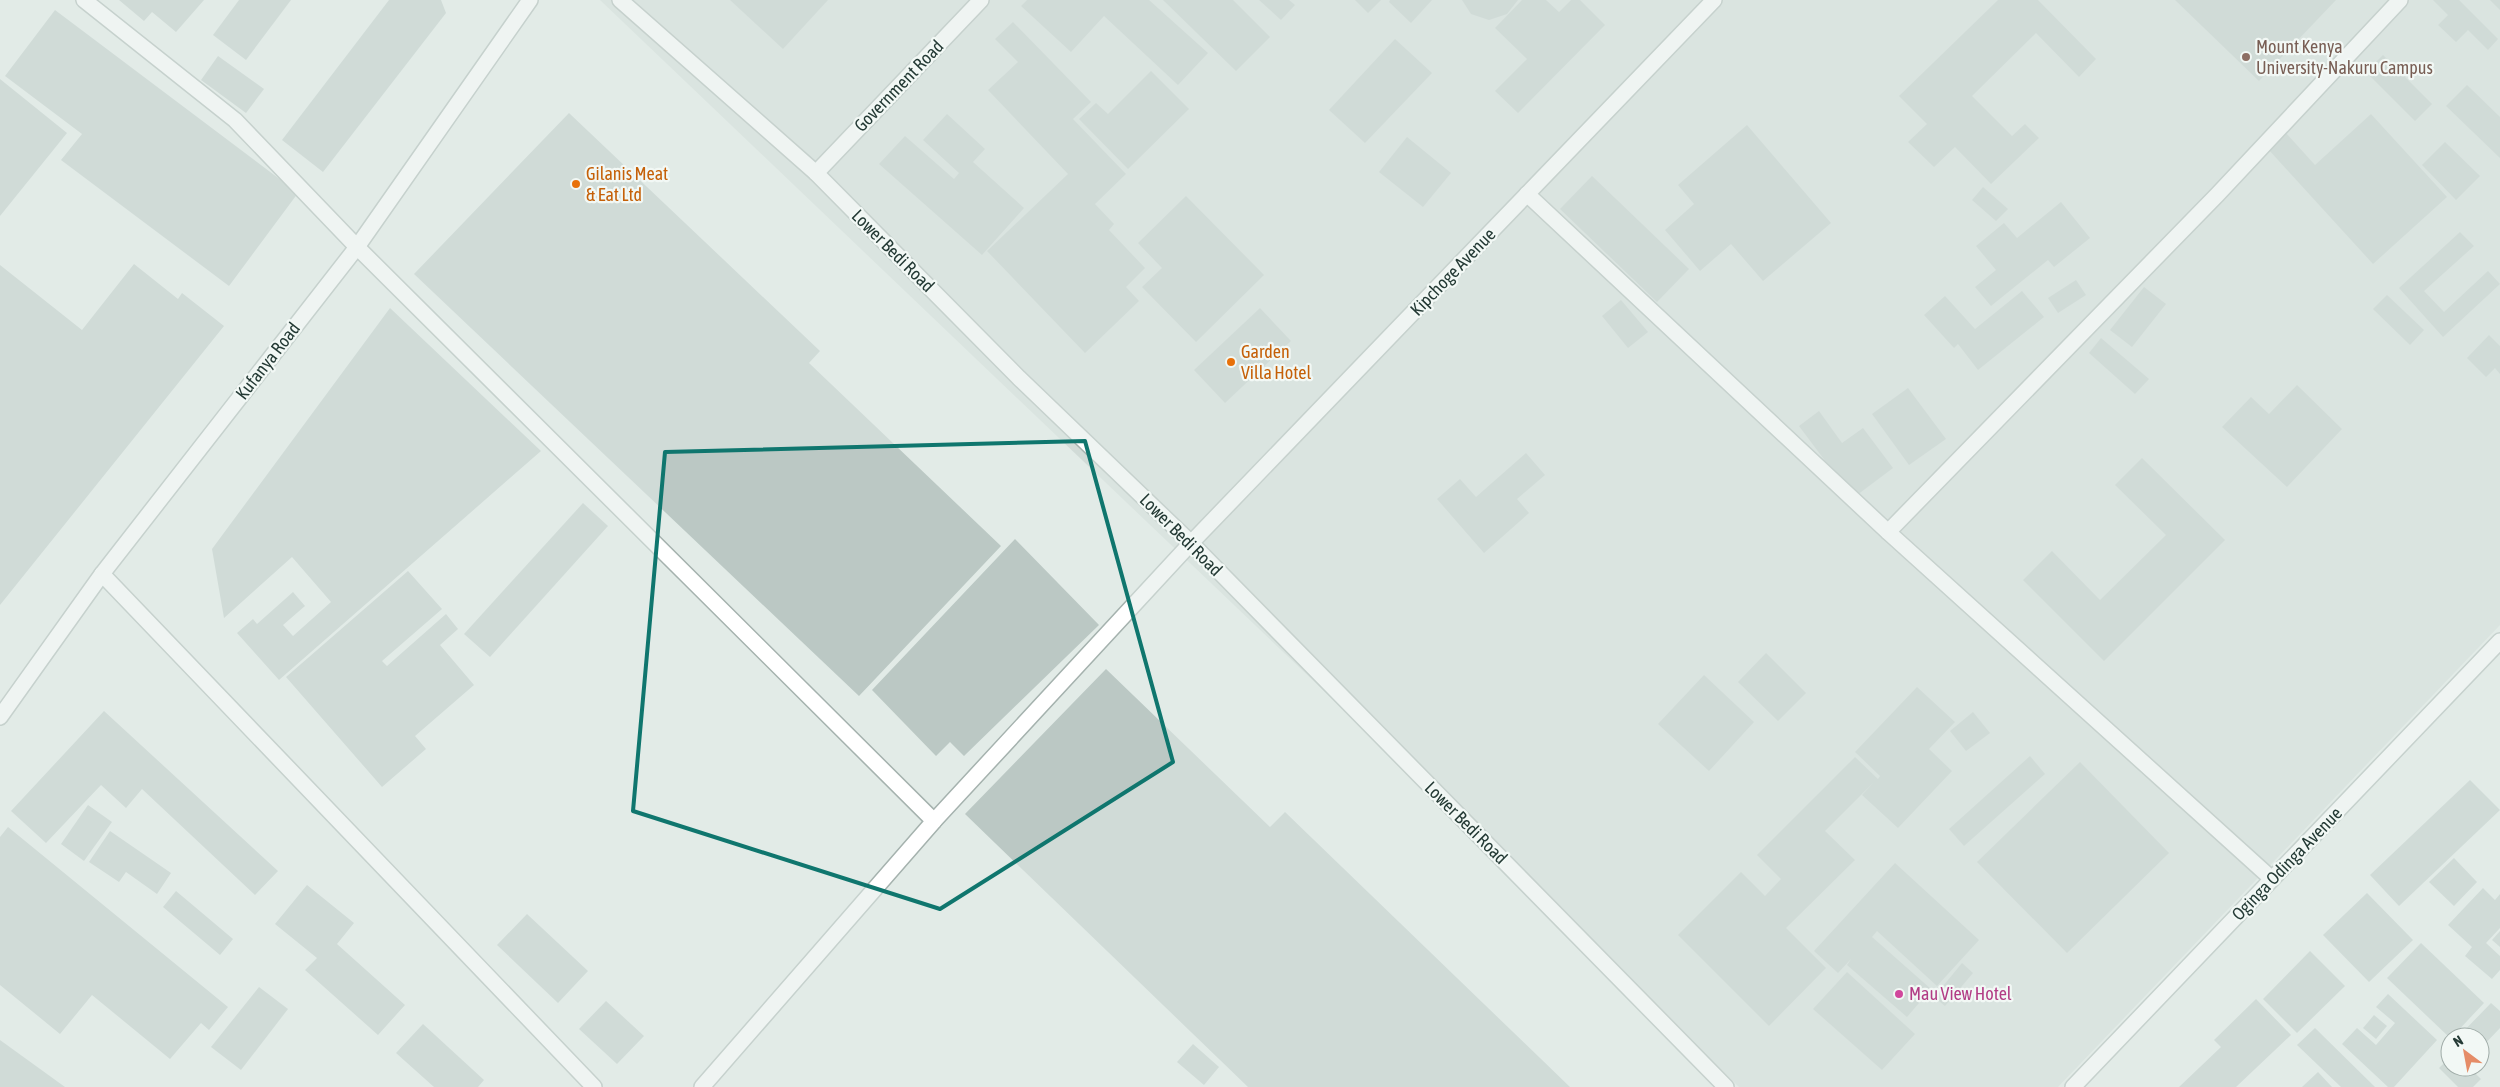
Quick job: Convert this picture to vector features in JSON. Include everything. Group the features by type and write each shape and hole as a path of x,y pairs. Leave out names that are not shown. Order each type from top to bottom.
{"street":[{"path":"84,0 235,120 357,247 934,821"},
{"name":"Kufanya Road","path":"0,716 102,574 357,247 530,0"},
{"name":"Lower Bedi Road","path":"620,0 816,173 1019,378 1191,543 1726,1087"},
{"name":"Government Road","path":"816,173 981,0"},
{"name":"Kipchoge Avenue","path":"702,1087 934,821 1191,543 1714,0"},
{"path":"1888,532 2217,195 2400,0"},
{"path":"1527,194 1888,532 2272,879"},
{"path":"102,574 594,1087"},
{"name":"Oginga Odinga Avenue","path":"2073,1087 2500,641"}],"highlighted area":[{"path":"1085,441 1173,762 940,909 633,811 665,452"}],"shaded area":[{"path":"600,0 2500,0 2500,625 2058,1087 1739,1087"}],"building":[{"path":"119,0 204,0 176,32 152,12 144,21"},
{"path":"239,0 291,0 246,60 213,35"},
{"path":"389,0 441,0 446,13 323,172 282,140"},
{"path":"730,0 828,0 783,49"},
{"path":"1027,0 1149,0 1208,53 1178,85 1104,16 1071,52 1021,6"},
{"path":"1163,0 1233,0 1270,37 1236,71"},
{"path":"1259,0 1289,0 1295,5 1281,20"},
{"path":"1355,0 1381,0 1368,13"},
{"path":"1390,0 1432,0 1411,23 1389,2"},
{"path":"1462,0 1518,0 1507,14 1489,20 1471,14"},
{"path":"1522,0 1546,0 1559,12 1571,0 1580,0 1605,25 1518,113 1495,91 1527,59 1495,28"},
{"path":"1998,0 2038,0 2096,59 2079,77 2036,33 1972,96 2012,136 2025,124 2039,138 1991,184 1955,147 1934,167 1908,142 1927,124 1899,96"},
{"path":"2175,0 2336,0 2259,81"},
{"path":"2433,0 2459,0 2498,39 2488,50 2468,30 2456,42 2438,25 2448,15"},
{"path":"2490,0 2500,0 2500,10"},
{"path":"55,10 298,193 229,286 61,160 82,134 5,76"},
{"path":"1013,22 1091,102 1073,119 1126,174 1095,204 1114,224 1109,230 1145,268 1126,287 1139,301 1085,353 987,251 1068,174 988,90 1018,62 995,39"},
{"path":"1395,39 1432,73 1365,143 1329,110"},
{"path":"2383,55 2432,104 2415,121 2366,72"},
{"path":"218,56 264,89 246,113 201,80"},
{"path":"1151,71 1189,109 1128,169 1079,119 1096,103 1108,114"},
{"path":"0,79 67,133 0,216"},
{"path":"2467,85 2500,117 2500,158 2446,106"},
{"path":"569,113 820,351 809,363 1001,546 859,696 414,274"},
{"path":"947,114 985,149 973,162 1024,208 982,255 879,164 905,136 954,179 959,173 923,140"},
{"path":"2371,114 2447,197 2373,264 2268,149 2286,133 2315,165"},
{"path":"1747,125 1831,223 1763,281 1731,244 1700,271 1665,230 1694,204 1678,185"},
{"path":"1407,137 1451,173 1423,207 1379,172"},
{"path":"2445,142 2480,176 2456,200 2422,165"},
{"path":"1592,176 1689,269 1657,302 1560,209"},
{"path":"1983,187 2008,209 1996,221 1972,200"},
{"path":"1186,196 1264,275 1196,342 1142,287 1162,268 1138,243"},
{"path":"2061,202 2090,238 2054,267 2048,260 1991,306 1975,287 1996,270 1976,246 2004,223 2017,238"},
{"path":"2460,232 2474,246 2424,291 2444,312 2488,271 2500,284 2443,337 2399,288"},
{"path":"134,264 178,299 182,293 224,326 0,605 0,265 82,330"},
{"path":"2076,280 2086,295 2058,313 2048,298"},
{"path":"2144,287 2166,304 2132,347 2110,330"},
{"path":"2022,291 2044,317 1978,370 1958,344 1954,348 1924,315 1945,296 1975,329"},
{"path":"2387,295 2424,330 2410,345 2373,309"},
{"path":"1621,300 1648,332 1628,348 1602,316"},
{"path":"390,308 541,451 279,680 237,633 253,619 257,624 293,592 305,606 283,625 293,636 331,602 292,557 224,618 212,549"},
{"path":"1260,308 1291,341 1225,403 1194,370"},
{"path":"2489,335 2500,346 2500,374 2495,368 2486,377 2467,358"},
{"path":"2101,338 2149,379 2135,394 2089,353"},
{"path":"2297,385 2342,429 2287,487 2222,427 2251,397 2269,414"},
{"path":"1908,388 1946,439 1909,465 1872,414"},
{"path":"1819,411 1842,443 1863,428 1893,468 1853,498 1799,426"},
{"path":"1526,453 1545,475 1517,499 1529,513 1484,553 1437,499 1460,479 1476,497"},
{"path":"2142,458 2225,540 2104,661 2023,580 2052,551 2100,600 2166,535 2115,485"},
{"path":"583,503 608,526 490,657 464,634"},
{"path":"1015,539 1099,625 964,756 950,742 936,756 872,690"},
{"path":"408,571 442,609 382,661 387,666 446,614 458,629 440,645 474,685 415,736 426,749 382,787 286,677"},
{"path":"1766,653 1806,693 1778,721 1738,682"},
{"path":"1106,669 1270,827 1285,812 1570,1087 1248,1087 965,814"},
{"path":"1704,675 1754,722 1709,771 1658,724"},
{"path":"1917,687 1955,722 1929,749 1952,771 1898,828 1862,795 1873,783 1825,831 1855,860 1786,928 1826,968 1769,1026 1678,935 1741,872 1765,896 1781,879 1757,855 1855,757 1878,779 1880,776 1855,752"},
{"path":"104,711 278,871 255,895 142,789 126,808 101,785 46,843 11,811"},
{"path":"1973,712 1990,733 1966,751 1950,731"},
{"path":"2030,756 2045,774 1964,846 1949,829"},
{"path":"2080,762 2169,853 2067,953 1977,862"},
{"path":"2470,780 2500,810 2399,906 2370,875"},
{"path":"88,805 112,822 84,861 61,844"},
{"path":"8,827 228,1007 209,1030 201,1023 170,1059 92,995 60,1034 0,985 0,837"},
{"path":"110,831 171,873 157,894 126,872 119,882 89,862"},
{"path":"2454,858 2477,882 2454,906 2429,882"},
{"path":"1895,863 1979,940 1937,986 1877,931 1872,937 1931,989 1907,1017 1847,965 1851,959 1838,973 1814,951"},
{"path":"307,885 354,923 337,944 405,1005 378,1035 305,970 317,958 275,924"},
{"path":"2483,888 2495,900 2500,894 2500,928 2486,943 2500,956 2500,970 2492,979 2465,956 2472,947 2448,925"},
{"path":"176,891 233,939 220,955 163,907"},
{"path":"2367,893 2413,940 2369,982 2323,935"},
{"path":"527,914 588,971 558,1003 497,945"},
{"path":"2500,931 2500,947 2492,940"},
{"path":"2421,943 2484,1003 2461,1027 2440,1028 2387,978"},
{"path":"2310,951 2345,986 2297,1033 2263,999"},
{"path":"1962,963 1973,973 1945,1006 1934,997"},
{"path":"1847,972 1915,1034 1882,1070 1813,1009"},
{"path":"259,987 288,1009 241,1070 211,1047"},
{"path":"2388,994 2437,1040 2394,1087 2388,1087 2342,1044 2357,1028 2376,1045 2395,1023 2376,1007"},
{"path":"2256,999 2291,1035 2236,1087 2179,1087 2221,1047 2214,1040"},
{"path":"606,1001 644,1036 617,1064 579,1029"},
{"path":"2491,1003 2500,1011 2500,1028 2490,1038 2490,1027 2468,1027"},
{"path":"2374,1015 2387,1026 2376,1039 2363,1028"},
{"path":"423,1024 484,1080 478,1087 434,1087 396,1053"},
{"path":"2315,1028 2375,1087 2341,1087 2297,1045"},
{"path":"0,1040 65,1087 0,1087"},
{"path":"1193,1044 1219,1067 1204,1085 1177,1062"},
{"path":"2318,1072 2332,1087 2302,1087"},
{"path":"2448,1077 2479,1077 2481,1079 2473,1087 2458,1087"}],"place":[{"name":"Mount Kenya University-Nakuru Campus","path":"2246,57"},
{"name":"Gilanis Meat & Eat Ltd","path":"576,184"},
{"name":"Garden Villa Hotel","path":"1231,362"},
{"name":"Mau View Hotel","path":"1899,994"}]}
